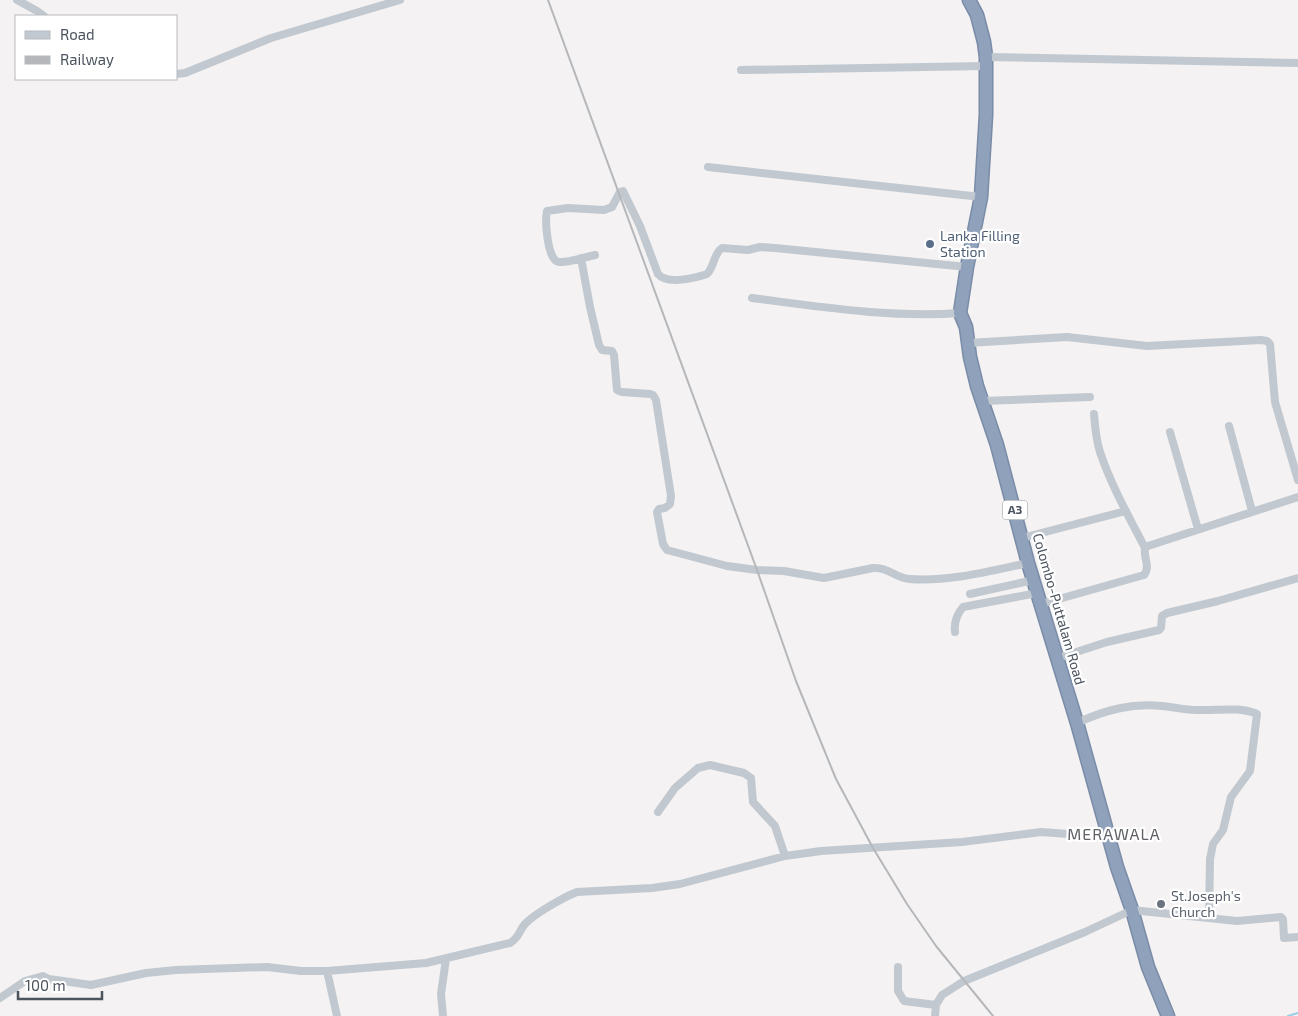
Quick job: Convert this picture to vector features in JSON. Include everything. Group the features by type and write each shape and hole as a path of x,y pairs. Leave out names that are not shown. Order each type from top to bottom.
{"highway":[{"name":"Colombo-Puttalam Road","path":"969,0 977,15 984,42 986,115 981,197 960,314 966,327 977,386 996,445 1028,563 1058,658 1109,837 1148,967 1168,1016"}],"street":[{"path":"16,0 43,15"},
{"path":"178,74 185,73 271,38 400,0"},
{"path":"741,70 986,62 1298,63"},
{"path":"708,166 917,188 981,197"},
{"path":"595,255 560,262 553,258 548,240 547,211 568,208 604,210 612,207 620,192 623,191 640,226 658,274 661,278 668,280 707,274 714,266 718,250 722,248 748,250 760,247 775,248 967,267"},
{"path":"581,258 599,345 602,350 612,352 614,356 617,390 650,394 656,400 671,496 670,504 659,509 657,512 663,544 667,550 727,566 784,571 824,578 881,568 902,578 939,579 989,572 1028,563"},
{"path":"752,298 882,312 930,315 960,314"},
{"path":"968,343 1067,336 1147,346 1267,341 1270,344 1275,402 1298,480"},
{"path":"982,401 1090,397"},
{"path":"955,632 955,623 963,607 1039,598 1144,575 1148,566 1145,548 1126,511 1101,453 1096,437 1094,414"},
{"path":"1229,426 1252,511"},
{"path":"1170,432 1198,529"},
{"path":"1145,548 1155,543 1298,497"},
{"path":"1022,538 1126,511"},
{"path":"1058,658 1107,642 1159,630 1161,628 1162,616 1167,614 1298,578"},
{"path":"970,594 1034,580"},
{"path":"1077,723 1100,712 1128,706 1161,706 1198,710 1229,709 1258,714 1250,771 1232,797 1222,830 1213,844 1210,859 1209,918"},
{"path":"658,812 675,788 698,768 710,765 744,773 751,778 753,802 775,826 785,856"},
{"path":"0,998 25,981 44,976 49,979 91,984 146,973 176,970 266,967 301,971 327,971 426,963 510,943 516,939 525,924 566,896 577,892 652,888 680,884 785,856 821,851 962,842 1042,832 1109,837"},
{"path":"935,1016 936,1005 942,995 964,981 1086,932 1132,910 1244,921 1281,917 1283,919 1284,938 1298,937"},
{"path":"444,1016 441,994 446,959"},
{"path":"898,967 898,991 904,1001 936,1005"},
{"path":"327,971 337,1016"}],"waterway":[{"path":"1288,1016 1298,1013"}],"railway":[{"path":"548,0 796,681 836,779 873,848 907,904 936,946 993,1016"}],"place":[{"name":"Lanka Filling Station","path":"930,244"},
{"name":"St.Joseph's Church","path":"1161,904"}],"district":[{"name":"MERAWALA","path":"1114,834"}]}
